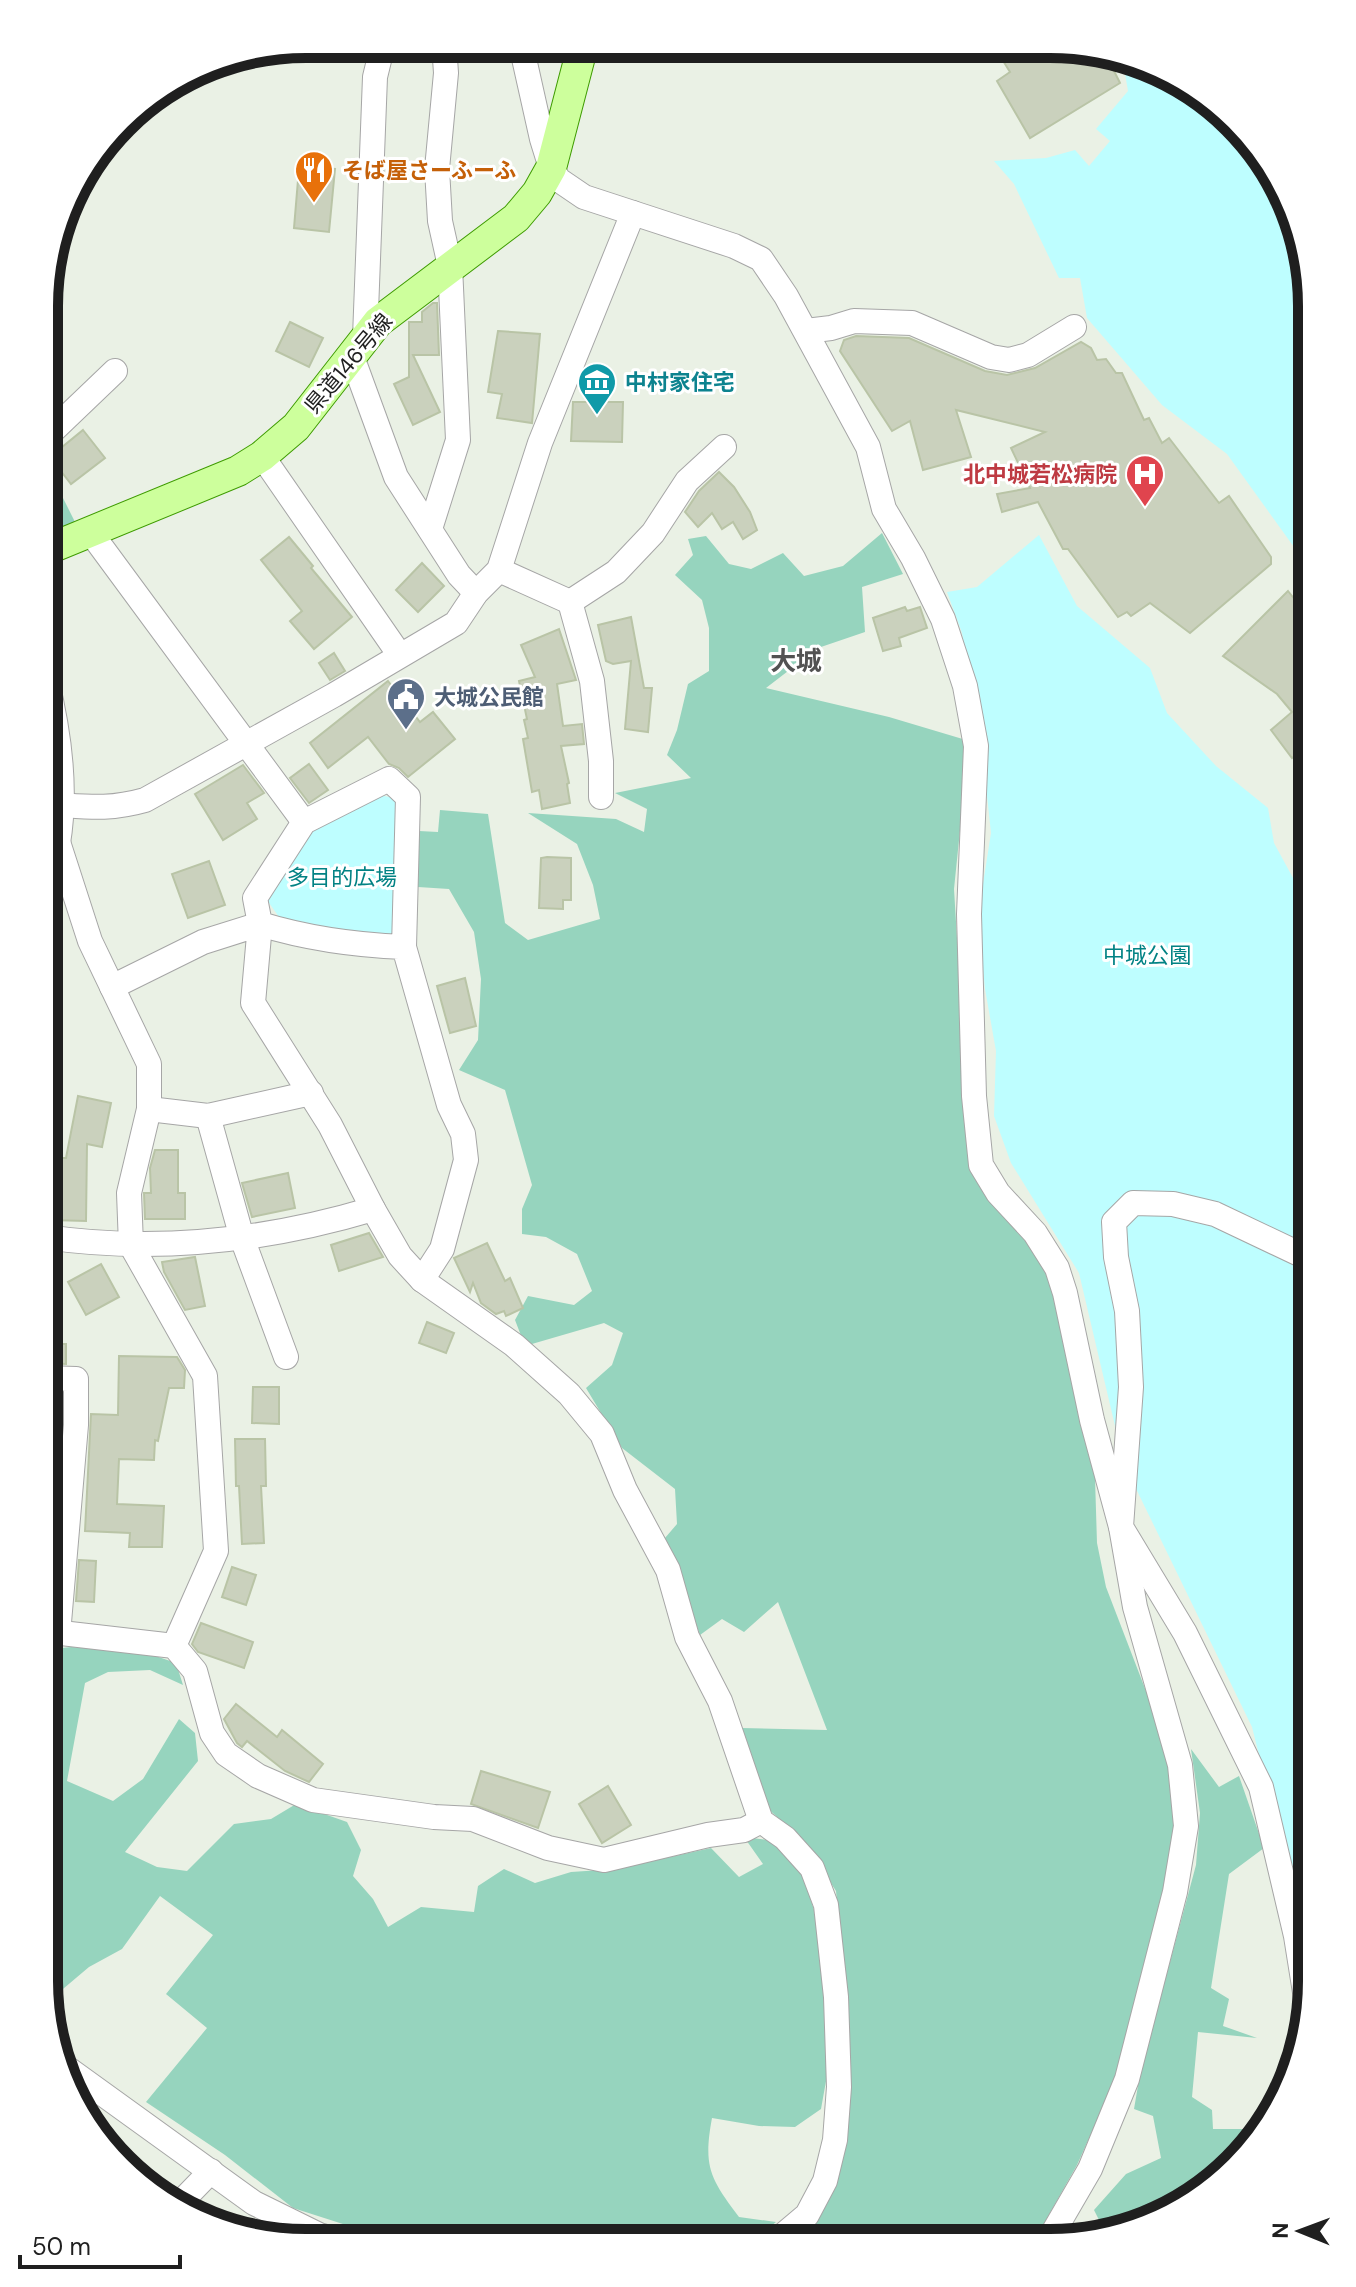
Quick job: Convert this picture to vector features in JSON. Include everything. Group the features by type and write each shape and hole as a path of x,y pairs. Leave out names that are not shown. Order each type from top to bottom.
{"main road":[{"name":"県道146号線","path":"58,545 238,471 262,456 296,427 358,346 396,307 516,218 537,193 551,168 579,59"}],"street":[{"path":"379,59 375,77 358,346 396,477 459,575 476,593"},
{"path":"430,529 458,440 450,266 440,221 437,169 445,59"},
{"path":"524,59 551,168 559,180 584,197 734,246 761,259 806,331 868,447 884,509 943,619 965,686 976,746 969,914 974,1096 981,1165 998,1193 1035,1233 1057,1268 1065,1293 1092,1420 1121,1527 1135,1607 1180,1765 1186,1826 1169,1922 1127,2079 1090,2169 1055,2229"},
{"path":"58,806 80,809 145,800 456,623 476,593 499,570 540,443 633,213"},
{"path":"806,331 854,321 912,323 991,357 1009,360 1028,355 1074,327"},
{"path":"58,426 115,371"},
{"path":"570,602 616,572 653,533 687,481 724,447"},
{"path":"262,456 399,654"},
{"path":"91,533 304,822"},
{"path":"499,570 570,602"},
{"path":"570,602 592,681 601,761 601,797"},
{"path":"422,1280 442,1249 466,1160 463,1134 449,1105 404,947 408,797 389,779 304,822 255,898 260,924 253,1003 311,1093 400,1256 422,1280 514,1345 569,1394 602,1434 625,1490 668,1570 687,1637 720,1701 761,1821 785,1838 812,1868 826,1905 836,1997 839,2087 835,2140 825,2181 807,2215 790,2229"},
{"path":"58,842 90,941 149,1064 149,1109 129,1193 131,1245 205,1376 216,1551 174,1646"},
{"path":"112,987 203,942 260,924 349,945 404,947"},
{"path":"149,1109 208,1116 311,1093"},
{"path":"208,1116 242,1238 286,1357"},
{"path":"1297,1253 1215,1214 1173,1204 1133,1203 1114,1222 1116,1257 1127,1311 1131,1387 1121,1527 1185,1633 1261,1787 1297,1942"},
{"path":"58,1239 131,1245 187,1244 318,1225 373,1209"},
{"path":"58,1378 76,1379 76,1425 58,1575"},
{"path":"58,1634 174,1646 195,1671 212,1733 226,1754 258,1776 313,1800 434,1817 473,1819 548,1848 604,1860 698,1837 744,1830 761,1821"},
{"path":"77,2075 254,2203 307,2229"},
{"path":"185,2198 211,2171"}],"green space":[{"path":"1124,70 1174,91 1201,109 1247,155 1279,211 1290,242 1298,306 1298,552 1227,454 1162,405 1087,318 1080,278 1059,278 1014,184 994,161 1046,158 1075,150 1089,166 1110,141 1096,129 1128,91"},
{"path":"58,488 75,522 58,531"},
{"path":"882,533 903,574 862,587 865,632 818,648 766,688 889,717 966,740 954,889 971,1169 981,1189 1020,1229 1046,1271 1059,1311 1095,1478 1097,1543 1106,1587 1169,1751 1174,1831 1156,1925 1112,2087 1077,2165 1041,2229 804,2229 816,2216 838,2175 850,2111 844,1976 836,1891 804,1841 766,1807 741,1728 827,1730 778,1602 744,1632 722,1619 700,1635 665,1538 677,1524 675,1489 622,1448 586,1388 612,1365 623,1333 604,1323 525,1346 515,1320 528,1296 574,1305 592,1291 577,1254 546,1237 522,1234 522,1209 532,1185 505,1090 459,1070 478,1040 481,979 474,932 449,889 418,887 419,831 438,832 440,810 488,814 505,923 528,940 600,919 593,885 577,844 528,813 616,819 644,832 647,809 615,793 691,778 667,755 677,730 688,684 709,671 709,628 702,600 675,575 693,555 688,539 706,536 729,564 751,569 783,553 804,576 843,566"},
{"name":"中城公園","path":"1039,535 1077,606 1150,668 1167,713 1216,766 1268,808 1274,843 1298,887 1297,1906 1252,1727 1124,1464 1079,1273 1011,1163 994,1116 996,1051 985,989 978,916 991,833 979,720 962,633 947,592 977,587"},
{"name":"多目的広場","path":"378,795 401,799 397,939 346,935 279,917 267,900 305,831"},
{"path":"58,1648 141,1651 176,1663 183,1685 150,1670 108,1672 85,1683 67,1781 113,1801 143,1779 179,1719 195,1733 198,1761 125,1852 157,1867 187,1871 234,1824 271,1819 296,1804 347,1822 361,1850 353,1876 373,1899 388,1927 421,1907 474,1912 478,1886 504,1869 535,1883 571,1872 616,1869 711,1848 739,1877 763,1864 744,1837 775,1841 800,1867 816,1916 826,1998 828,2070 821,2109 795,2127 759,2126 712,2118 708,2149 715,2181 739,2217 776,2222 768,2229 359,2229 293,2208 225,2155 146,2102 207,2028 166,1994 213,1935 160,1896 122,1949 89,1967 59,1993"},
{"path":"1191,1749 1219,1787 1239,1776 1264,1848 1229,1874 1211,1988 1229,1999 1223,2026 1257,2038 1198,2032 1192,2097 1212,2110 1213,2129 1249,2129 1201,2178 1174,2196 1145,2210 1101,2223 1094,2210 1126,2174 1161,2158 1153,2116 1134,2109 1140,2074 1196,1865 1200,1813"}],"building":[{"path":"1001,58 1082,60 1111,65 1120,83 1030,138 997,81 1010,72"},
{"name":"そば屋さーふーふ","path":"312,167 335,169 329,232 294,228 298,180 312,181"},
{"path":"437,303 439,355 413,355 440,412 413,425 394,384 409,377 409,322 422,322 422,312"},
{"path":"290,322 323,338 309,367 276,351"},
{"path":"498,331 540,334 532,423 497,418 502,394 488,392"},
{"path":"856,336 909,338 985,371 1007,375 1035,368 1081,342 1091,348 1097,360 1106,359 1116,373 1122,373 1144,420 1149,418 1162,443 1169,438 1219,503 1229,496 1271,557 1271,564 1190,633 1150,603 1131,616 1127,612 1118,617 1068,549 1063,549 1038,502 1002,512 997,494 1030,488 1011,448 1045,432 956,410 971,457 923,470 910,421 892,431 840,351 844,340"},
{"name":"中村家住宅","path":"573,402 623,402 622,442 571,441"},
{"path":"83,430 105,458 71,484 58,467 58,450"},
{"path":"719,472 734,487 757,530 743,539 733,522 722,529 712,513 698,527 685,512 699,491"},
{"path":"289,537 352,617 314,649 290,621 302,611 261,560"},
{"path":"422,563 444,586 418,612 396,590"},
{"path":"1288,591 1298,603 1298,754 1292,758 1271,730 1292,712 1277,694 1223,656"},
{"path":"905,607 907,611 920,607 927,628 899,638 901,646 883,651 873,618"},
{"path":"631,617 644,688 652,688 648,732 625,729 631,661 613,664 606,661 598,625"},
{"path":"559,629 576,680 557,684 563,726 582,724 584,744 561,746 570,803 542,809 539,790 532,792 523,739 528,738 524,720 527,719 519,681 535,677 521,645"},
{"path":"334,653 345,671 330,680 319,663"},
{"name":"大城公民館","path":"388,681 420,722 433,712 455,739 408,777 389,764 368,737 328,768 310,743"},
{"path":"309,764 328,790 309,803 290,778"},
{"path":"243,765 264,793 247,803 257,819 223,840 195,794"},
{"path":"541,858 571,858 571,900 563,900 563,909 539,908"},
{"path":"209,861 225,905 188,918 172,874"},
{"path":"465,978 476,1026 450,1033 437,986"},
{"path":"78,1096 111,1103 102,1147 87,1144 86,1221 58,1220 58,1158 66,1158"},
{"path":"155,1150 178,1150 178,1193 185,1193 185,1219 145,1219 144,1193 151,1193 150,1168"},
{"path":"288,1173 295,1208 252,1217 242,1183"},
{"path":"369,1233 383,1257 339,1271 331,1245"},
{"path":"487,1243 505,1281 510,1278 523,1308 506,1316 504,1311 496,1314 481,1303 473,1283 470,1292 454,1258"},
{"path":"195,1257 205,1306 185,1310 164,1272 162,1262"},
{"path":"101,1264 119,1297 86,1315 68,1282"},
{"path":"427,1322 454,1333 446,1353 419,1343"},
{"path":"58,1344 66,1344 66,1364 58,1364"},
{"path":"119,1356 177,1357 185,1370 184,1388 169,1388 158,1441 155,1440 154,1460 119,1459 117,1504 164,1506 162,1547 129,1547 130,1533 85,1531 91,1414 118,1415"},
{"path":"253,1387 279,1387 279,1424 252,1423"},
{"path":"235,1439 265,1439 266,1486 261,1486 264,1543 242,1544"},
{"path":"79,1560 96,1561 94,1602 76,1601"},
{"path":"232,1567 256,1575 246,1605 222,1597"},
{"path":"201,1623 253,1642 244,1668 198,1652 192,1644"},
{"path":"236,1704 277,1737 282,1730 323,1764 309,1782 285,1771 247,1741 242,1747 237,1743 224,1719"},
{"path":"481,1771 550,1792 538,1828 471,1804"},
{"path":"608,1786 631,1825 602,1843 579,1804"}],"place":[{"name":"そば屋さーふーふ","path":"314,204"},
{"name":"中村家住宅","path":"597,416"},
{"name":"北中城若松病院","path":"1145,508"},
{"name":"大城公民館","path":"406,731"}],"district":[{"name":"大城","path":"796,661"}]}
